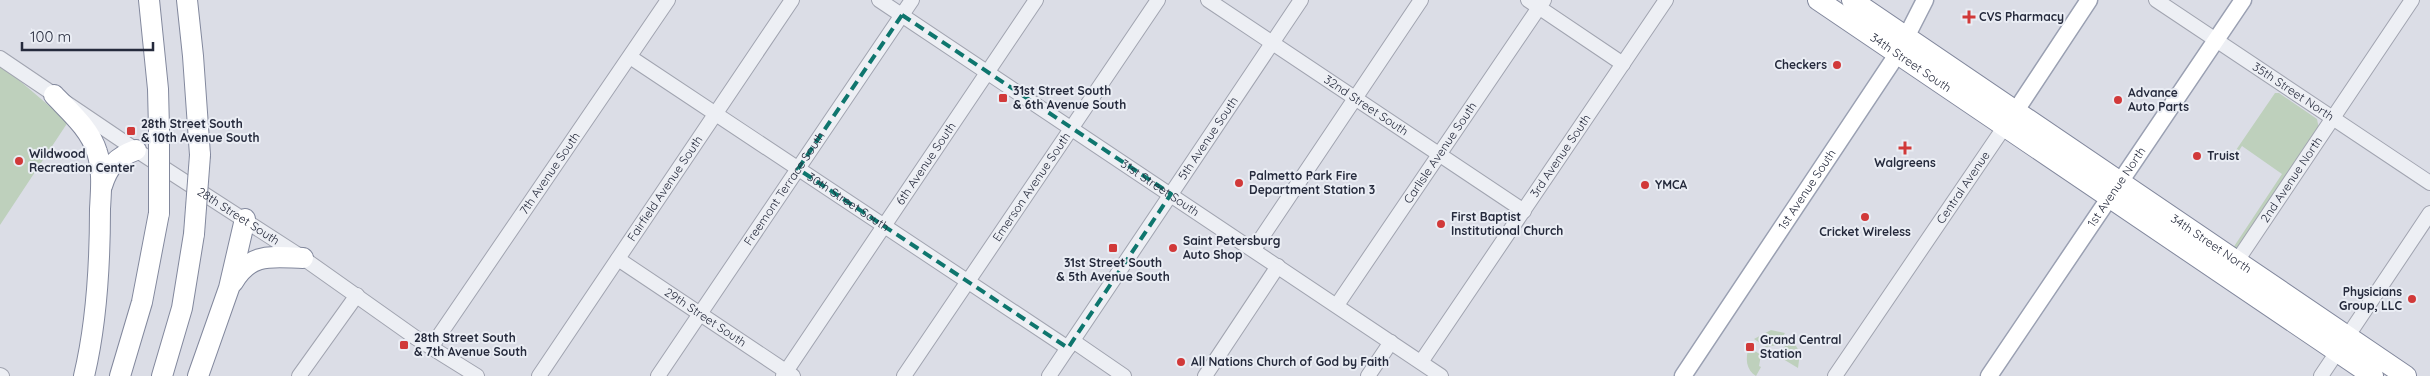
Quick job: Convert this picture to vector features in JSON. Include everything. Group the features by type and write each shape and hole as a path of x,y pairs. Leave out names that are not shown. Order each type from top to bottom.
{"highway":[{"path":"120,376 142,302 159,213 158,89 149,0"},
{"path":"162,376 182,308 194,234 200,155 194,56 187,0"},
{"name":"34th Street South","path":"1818,0 1902,45 2010,119"},
{"path":"1832,0 1845,9 1853,1"},
{"name":"34th Street South","path":"1853,1 1902,45"},
{"path":"54,94 89,134 97,150 100,162 101,191 97,290 93,336 84,376"},
{"name":"34th Street North","path":"2010,119 2114,189 2237,261 2270,284 2343,344 2373,376"},
{"path":"101,191 112,164 122,156 136,150"},
{"name":"34th Street North","path":"2114,189 2217,271 2343,344 2406,376"},
{"path":"198,376 229,288 245,219"},
{"path":"229,288 238,274 250,262 265,256 303,258"},
{"path":"2217,271 2234,270 2270,284"}],"main road":[{"name":"1st Avenue South","path":"1684,376 1902,45 1925,0"},
{"name":"Central Avenue","path":"2010,119 2089,0"},
{"name":"1st Avenue North","path":"1989,376 2243,0"}],"street":[{"name":"7th Avenue South","path":"432,346 668,0"},
{"name":"Fairfield Avenue South","path":"539,376 792,0"},
{"name":"31st Street South","path":"878,0 1442,376"},
{"name":"Freemont Terrace South","path":"658,376 912,0"},
{"name":"6th Avenue South","path":"788,374 1036,0"},
{"name":"Emerson Avenue South","path":"904,376 1158,0"},
{"name":"32nd Street South","path":"1208,0 1524,211"},
{"name":"5th Avenue South","path":"1049,376 1301,0"},
{"path":"1254,249 1421,0"},
{"name":"3rd Avenue South","path":"1421,362 1666,0"},
{"name":"35th Street North","path":"2156,0 2430,183"},
{"name":"2nd Avenue North","path":"2237,261 2412,0"},
{"path":"1537,2 1623,64"},
{"name":"Carlisle Avenue South","path":"1337,305 1440,154 1537,2"},
{"name":"30th Street South","path":"630,57 884,227 1070,345 1124,376"},
{"name":"28th Street South","path":"0,58 136,150 245,219 477,376"},
{"name":"Central Avenue","path":"1836,376 2010,119"},
{"path":"2321,376 2430,213"},
{"name":"29th Street South","path":"618,259 788,374"},
{"path":"1205,376 1278,266"},
{"path":"299,376 357,295"},
{"path":"1368,376 1391,342"}],"highlighted area":[{"path":"902,15 1171,194 1068,348 798,169"}],"green space":[{"path":"0,61 6,69 68,122 0,225"},
{"path":"2275,93 2279,93 2317,119 2319,129 2237,250 2233,248 2282,174 2242,146 2236,155 2234,153"},
{"path":"1771,330 1785,333 1777,345 1766,347 1754,339"},
{"path":"1791,337 1800,353 1798,368 1783,359 1785,350 1783,349"},
{"path":"1749,347 1761,355 1759,366 1761,367 1756,376 1750,370 1747,363"}],"place":[{"name":"CVS Pharmacy","path":"1969,17"},
{"name":"Checkers","path":"1837,65"},
{"name":"31st Street South & 6th Avenue South","path":"1003,98"},
{"name":"Advance Auto Parts","path":"2118,100"},
{"name":"28th Street South & 10th Avenue South","path":"131,131"},
{"name":"Walgreens","path":"1905,148"},
{"name":"Truist","path":"2197,156"},
{"name":"Wildwood Recreation Center","path":"19,161"},
{"name":"Palmetto Park Fire Department Station 3","path":"1239,183"},
{"name":"YMCA","path":"1645,185"},
{"name":"Cricket Wireless","path":"1865,217"},
{"name":"First Baptist Institutional Church","path":"1441,224"},
{"name":"31st Street South & 5th Avenue South","path":"1113,248"},
{"name":"Saint Petersburg Auto Shop","path":"1173,248"},
{"name":"Physicians Group, LLC","path":"2412,299"},
{"name":"28th Street South & 7th Avenue South","path":"404,345"},
{"name":"Grand Central Station","path":"1750,347"},
{"name":"All Nations Church of God by Faith","path":"1181,362"}]}
